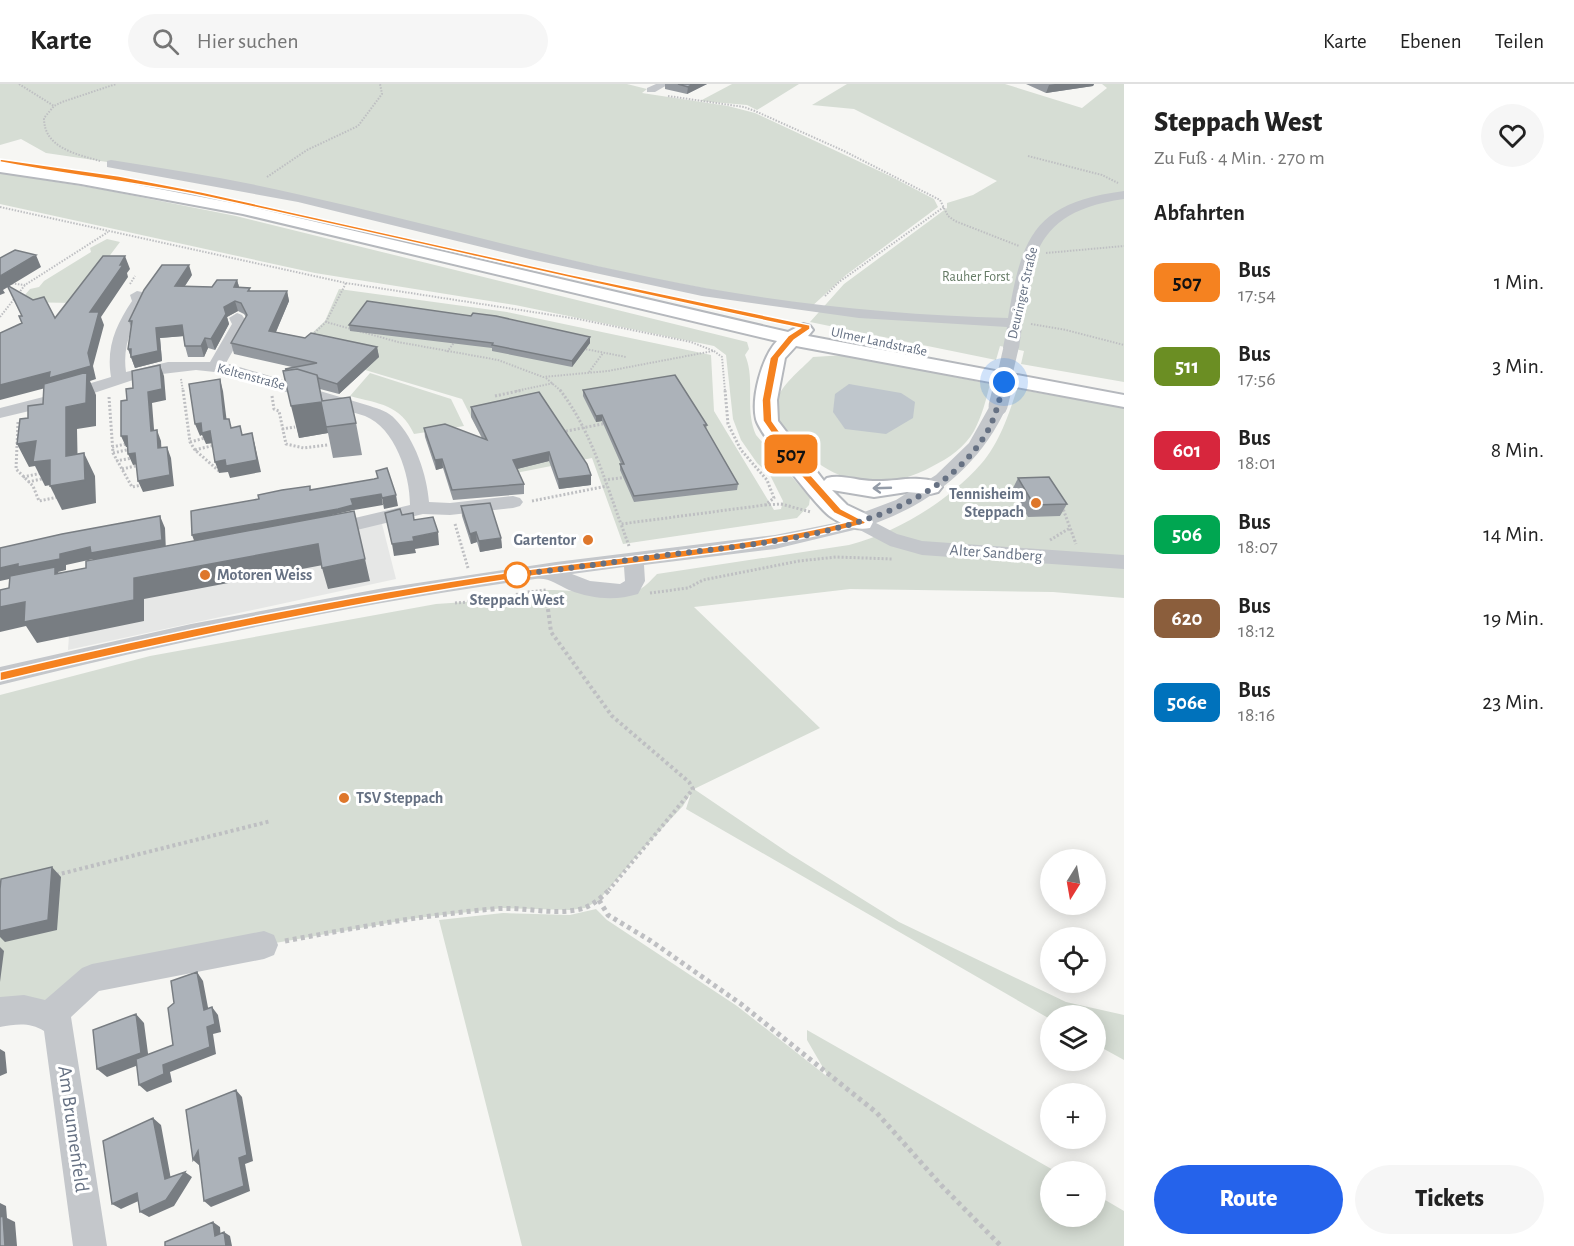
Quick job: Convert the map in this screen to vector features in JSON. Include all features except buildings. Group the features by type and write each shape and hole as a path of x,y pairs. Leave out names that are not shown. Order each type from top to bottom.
{"main road":[{"name":"Ulmer Landstraße","path":"0,160 119,178 202,194 804,329 1124,388"},
{"name":"Ulmer Landstraße","path":"0,167 128,186 338,232 703,319 804,329 971,374 1124,401"},
{"path":"703,319 747,335 759,342 775,358"},
{"path":"804,329 775,358 765,411 767,421 780,442 794,456 835,483 856,506 866,526"},
{"path":"769,391 801,356 804,329"},
{"path":"794,456 805,475 838,511 866,526"},
{"path":"835,483 874,489 907,484 930,487"}],"street":[{"path":"651,90 664,84"},
{"path":"111,164 252,189 601,272 804,329 947,322 1022,323"},
{"name":"Deuringer Straße","path":"0,676 172,636 474,592 552,571 746,546 866,526 950,474 976,448 992,422 998,406 1011,348 1022,323 1031,252 1038,234 1051,220 1075,207 1124,195"},
{"path":"113,380 116,350 122,328 139,301 137,295"},
{"path":"216,366 240,324 237,318"},
{"name":"Keltenstraße","path":"0,413 61,398 113,380 178,366 216,366 364,410 384,419 399,437 419,501"},
{"path":"314,533 397,516 419,501 450,509 513,502"},
{"name":"Alter Sandberg","path":"866,526 899,544 922,548 1124,562"},
{"path":"552,571 569,584 622,592 631,590 634,586 633,560"},
{"path":"0,1012 16,1009 42,1012 49,1017 93,978 264,945"},
{"name":"Am Brunnenfeld","path":"49,1017 58,1023 90,1246"}],"path":[{"path":"18,84 54,106"},
{"path":"111,164 63,148 44,135 43,125 44,118 54,106 81,94 116,84"},
{"path":"252,189 307,150 358,126 382,94 380,84"},
{"path":"651,90 648,92 708,103 744,106 854,156 940,200 948,216 955,221 1031,252 1050,253 1124,246"},
{"path":"1028,156 1102,175 1124,186"},
{"path":"0,207 346,282 578,319 691,342 714,351 722,357 728,424 741,450 767,480 774,498 765,505"},
{"path":"804,329 839,282 944,207"},
{"path":"0,316 25,285 108,232"},
{"path":"0,282 25,285"},
{"path":"303,344 326,322 346,282"},
{"path":"326,322 398,342 498,360 554,383 598,454 604,480 633,560"},
{"path":"1022,323 1066,330 1124,345"},
{"path":"447,352 460,334"},
{"path":"398,342 404,335"},
{"path":"570,346 626,357"},
{"path":"543,377 589,373 714,351"},
{"path":"589,373 603,353"},
{"path":"178,366 189,423 190,442 195,450 214,464 220,472 229,471"},
{"path":"113,380 112,453 132,487 142,485"},
{"path":"495,396 554,383"},
{"path":"276,384 271,389 274,409 279,411 284,441 290,447 328,445"},
{"path":"186,407 195,405"},
{"path":"18,409 16,469 28,482 39,501 62,496"},
{"path":"111,421 118,420"},
{"path":"189,423 197,421"},
{"path":"551,434 615,422"},
{"path":"111,426 118,425"},
{"path":"282,429 295,426"},
{"path":"17,432 28,430"},
{"path":"189,432 198,430"},
{"path":"112,435 118,433"},
{"path":"190,442 205,438"},
{"path":"112,447 126,444"},
{"path":"195,450 215,446"},
{"path":"112,453 131,449"},
{"path":"16,457 23,455"},
{"path":"205,457 215,455"},
{"path":"116,461 132,458"},
{"path":"214,464 221,463"},
{"path":"122,469 140,465"},
{"path":"23,477 46,473"},
{"path":"128,477 135,476"},
{"path":"604,480 627,477"},
{"path":"28,482 46,478"},
{"path":"513,502 536,501 562,493 607,486"},
{"path":"1043,544 1071,529 1060,501"},
{"path":"621,524 781,504 815,513"},
{"path":"450,509 474,592"},
{"path":"643,594 688,588 703,580 799,561 836,557 894,559"},
{"path":"446,603 474,592 567,599"},
{"path":"264,945 417,918 503,908 570,910 585,908 599,900 683,806 693,789 689,782 612,716 551,632 546,598"},
{"path":"45,877 271,821"},
{"path":"599,900 608,915 651,941 741,1004 878,1113 940,1185 1001,1246"}],"shaded area":[{"path":"849,384 901,393 915,402 913,418 886,434 845,429 833,412 835,394"},
{"path":"381,520 396,579 68,650 73,578"}],"green space":[{"path":"0,84 627,84 647,89 642,93 728,106 755,113 890,176 934,199 938,207 846,275 810,308 644,277 189,174 46,153 21,139 0,145"},
{"path":"732,84 799,84 757,110 747,105 700,101"},
{"name":"Rauher Forst","path":"847,84 1005,84 1082,108 1107,88 1102,84 1124,84 1124,382 1021,364 1024,351 1000,346 996,360 810,322 844,284 947,208 947,203 973,195 997,181 854,109 812,105"},
{"path":"0,173 100,189 236,216 747,342 749,349 745,355 750,374 751,415 756,435 810,498 809,505 797,518 623,544 592,458 501,476 462,399 295,349 325,321 339,289 507,312 711,355 714,411 774,510 781,509 783,501 770,475 757,463 741,440 733,419 726,355 714,346 515,305 315,273 0,204"},
{"path":"107,239 120,242 74,303 19,302 30,289 39,287 44,281 91,252 90,248"},
{"path":"845,355 990,384 982,414 974,431 956,452 945,459 895,481 859,481 826,468 810,457 783,429 777,419 776,403 786,384 813,357"},
{"path":"370,373 451,399 464,426 414,434 395,411 350,396"},
{"name":"TSV Steppach","path":"1017,389 1124,408 1124,598 1053,592 850,589 694,607 820,728 694,789 790,854 899,922 1040,990 1040,993 1047,993 1066,1002 1079,1005 1040,1005 1040,1013 686,809 691,793 683,806 599,900 585,908 570,910 503,908 417,918 264,945 72,996 0,1012 0,695 150,656 436,604 524,598 529,603 526,597 537,592 551,590 627,594 642,588 657,574 849,545 903,524 953,491 987,456 1007,418"},
{"path":"596,909 607,920 737,1006 829,1078 807,1040 807,1030 1040,1162 1040,1227 1106,1227 1106,1200 1124,1211 1124,1246 522,1246 439,920 503,913 570,915"},
{"name":"TSV Steppach","path":"1106,1011 1124,1015 1124,1060 1106,1050"}],"bus line":[{"name":"507","path":"0,160 119,178 202,194 807,327 791,338 775,358 766,400 767,421 772,432 794,456 805,475 838,511 861,522 800,537 746,546 512,575 385,596 172,636 0,676"}],"place":[{"name":"Tennisheim Steppach","path":"1036,503"},
{"name":"Gartentor","path":"588,540"},
{"name":"Motoren Weiss","path":"205,575"},
{"name":"Steppach West","path":"517,575"},
{"name":"TSV Steppach","path":"344,798"}],"route":[{"path":"517,575 512,575 746,546 800,537 861,522 909,500 950,474 964,461 976,448 992,422 1004,382"}]}
